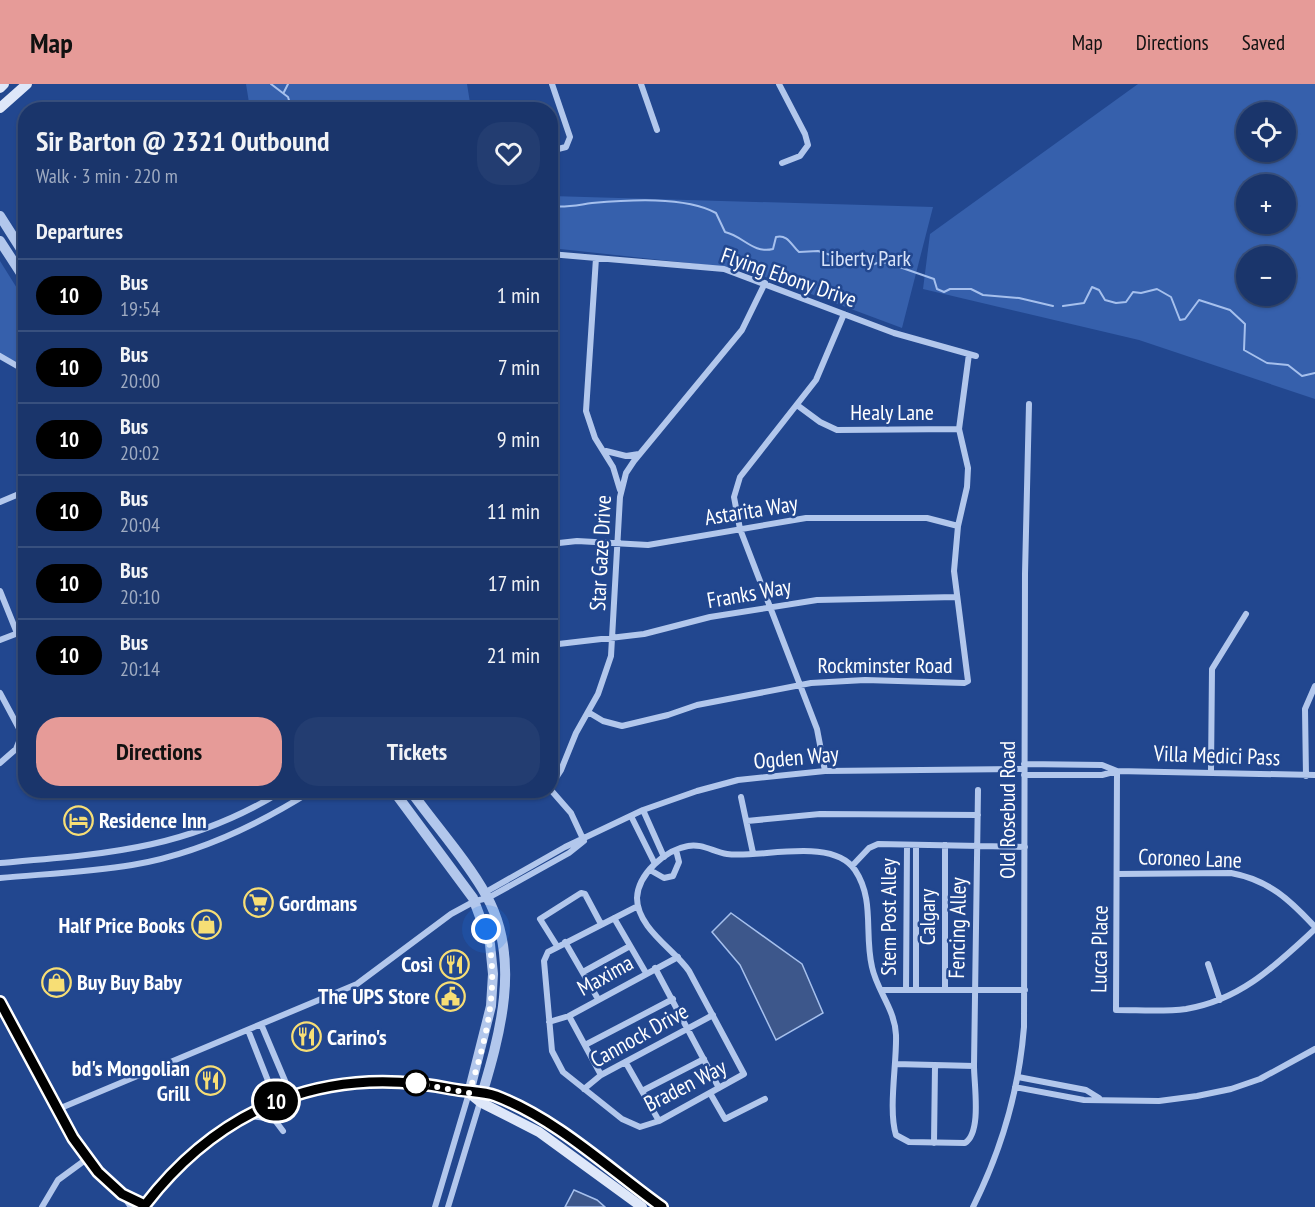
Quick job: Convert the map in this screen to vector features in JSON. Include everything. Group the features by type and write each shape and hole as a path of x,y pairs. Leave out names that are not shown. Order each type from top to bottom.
{"main road":[{"path":"0,88 4,84"},
{"path":"0,108 27,84"},
{"path":"145,1206 186,1158 213,1136 245,1116 291,1095 364,1081 392,1080 469,1093 539,1118 656,1205"},
{"path":"482,1097 540,1132 642,1207"}],"street":[{"path":"552,84 570,137 566,147 558,149"},
{"path":"641,84 657,130"},
{"path":"779,84 808,140 808,145 800,156 782,163"},
{"path":"0,216 18,244"},
{"path":"0,241 18,269"},
{"name":"Flying Ebony Drive","path":"558,255 724,269 894,333 973,355"},
{"path":"596,258 586,411 590,429 613,467 620,493"},
{"name":"Star Gaze Drive","path":"558,772 605,679 612,637 620,493 626,473 742,330 765,283"},
{"path":"825,771 821,742 740,529 734,497 740,477 816,380 844,314"},
{"name":"Rockminster Road","path":"588,712 603,721 622,726 668,715 697,705 800,685 865,680 964,683 968,676 954,571 958,526 967,487 968,468 959,429 973,355"},
{"path":"0,357 18,367"},
{"name":"Old Rosebud Road","path":"973,1207 996,1156 1018,1077 1024,1027 1024,769 1029,404"},
{"name":"Healy Lane","path":"797,405 828,427 837,430 959,429"},
{"path":"603,449 618,456 640,454"},
{"path":"0,502 18,494"},
{"name":"Astarita Way","path":"558,543 577,541 648,545 806,518 927,518 958,526"},
{"path":"0,591 17,633 0,640"},
{"name":"Franks Way","path":"558,644 644,634 710,617 770,607 858,597 956,597"},
{"path":"1211,771 1212,669 1246,614"},
{"path":"1306,776 1305,710 1315,686"},
{"path":"0,693 18,727"},
{"path":"0,763 16,749 18,744"},
{"name":"Villa Medici Pass","path":"1024,769 1102,765 1117,771"},
{"name":"Ogden Way","path":"56,1110 357,984 451,914 568,853 584,841 643,810 697,791 738,780 825,771 1024,769"},
{"name":"Villa Medici Pass","path":"1024,769 1102,775 1117,771 1211,771 1315,775"},
{"name":"Lucca Place","path":"1117,771 1116,1010 1184,1009 1221,1000 1258,980 1315,928"},
{"name":"Fencing Alley","path":"895,1064 896,1135 909,1142 965,1143 973,1135 978,790"},
{"path":"741,797 753,853"},
{"path":"0,863 102,855 153,845 224,822 269,798"},
{"path":"0,878 102,869 166,857 240,832 300,798"},
{"path":"399,798 475,902 490,944 492,991 488,1022 435,1207"},
{"path":"416,798 486,895 502,940 506,977 504,1001 482,1097 448,1207"},
{"path":"558,798 571,813 584,841"},
{"path":"643,810 664,857"},
{"path":"747,821 820,814 978,815"},
{"path":"631,816 655,864"},
{"path":"852,866 869,848 878,844 976,844 1025,847"},
{"path":"713,1015 689,971 678,957 658,940 638,906 639,887 650,870 664,857 675,850 696,845 728,854 806,850 833,856 852,866 868,902 871,961 875,979 894,1018 895,1064 974,1066"},
{"name":"Stem Post Alley","path":"906,990 907,845"},
{"name":"Stem Post Alley","path":"916,845 916,990"},
{"name":"Calgary","path":"945,845 945,990"},
{"path":"650,870 664,878 673,876 678,871 679,862 675,850"},
{"name":"Coroneo Lane","path":"1117,874 1231,873 1247,876 1281,892 1315,928"},
{"path":"602,924 585,894 581,893 540,919 557,946 602,924 638,906"},
{"path":"614,918 646,973"},
{"path":"565,942 598,999"},
{"name":"Braden Way","path":"557,946 548,951 544,961 552,1051 563,1072 622,1119 635,1125 640,1127 659,1121 744,1074 713,1015"},
{"path":"583,972 630,946"},
{"name":"Maxima","path":"549,1022 568,1016 678,957"},
{"path":"1208,964 1221,1000"},
{"path":"655,968 719,1088"},
{"path":"882,990 1025,990"},
{"path":"585,1045 673,999"},
{"path":"0,1002 56,1110 88,1158 98,1172 122,1194 145,1206"},
{"name":"Cannock Drive","path":"584,1089 601,1075 713,1015"},
{"path":"568,1016 601,1075"},
{"path":"261,1024 291,1095"},
{"path":"248,1030 276,1101"},
{"path":"1015,1087 1084,1100 1100,1098 1159,1101 1209,1094 1260,1079 1312,1051 1315,1061"},
{"path":"642,1091 704,1059"},
{"path":"626,1063 659,1121"},
{"path":"934,1143 935,1066"},
{"path":"1018,1077 1086,1090 1100,1098"},
{"path":"710,1093 725,1119 765,1099"},
{"path":"245,1116 274,1119 283,1131"},
{"path":"42,1207 58,1180 88,1158"},
{"path":"122,1194 130,1207"}],"green space":[{"path":"246,84 467,84 470,102 249,102"},
{"path":"1138,84 1315,84 1315,399 1139,340 923,289 930,234"},
{"name":"Liberty Park","path":"558,196 933,207 902,328 744,269 558,249"},
{"path":"0,261 18,290 18,363 0,354"}],"shaded area":[{"path":"731,913 802,964 823,1013 776,1040 740,965 712,932"},
{"path":"574,1190 597,1200 605,1207 565,1207"}],"waterway":[{"path":"271,84 288,97 290,102"},
{"path":"284,92 288,84"},
{"path":"558,206 638,200 688,204 716,213 725,232 760,249 773,249 776,237 780,236 789,241 799,252 818,251 846,260 852,254 859,254 869,266 880,262 888,263 934,279 937,289 944,292 950,289 971,289 983,295 1019,298 1053,306"},
{"path":"1063,306 1084,303 1092,287 1099,290 1105,300 1116,303 1126,302 1133,292 1141,293 1157,289 1171,297 1180,320 1185,319 1199,300 1230,310 1245,324 1244,350 1267,363 1288,365 1302,376 1315,373"}],"bus line":[{"name":"10","path":"0,1002 73,1138 98,1172 122,1194 145,1205 186,1158 213,1136 270,1103 318,1089 364,1081 392,1080 498,1096 558,1130 662,1207"}],"place":[{"name":"Residence Inn","path":"78,820"},
{"name":"Gordmans","path":"258,903"},
{"name":"Half Price Books","path":"206,925"},
{"name":"Così","path":"454,964"},
{"name":"Buy Buy Baby","path":"56,982"},
{"name":"The UPS Store","path":"451,996"},
{"name":"Carino's","path":"306,1037"},
{"name":"bd's Mongolian Grill","path":"211,1081"}],"route":[{"path":"416,1083 469,1093 491,1006 493,974 486,929"}]}
